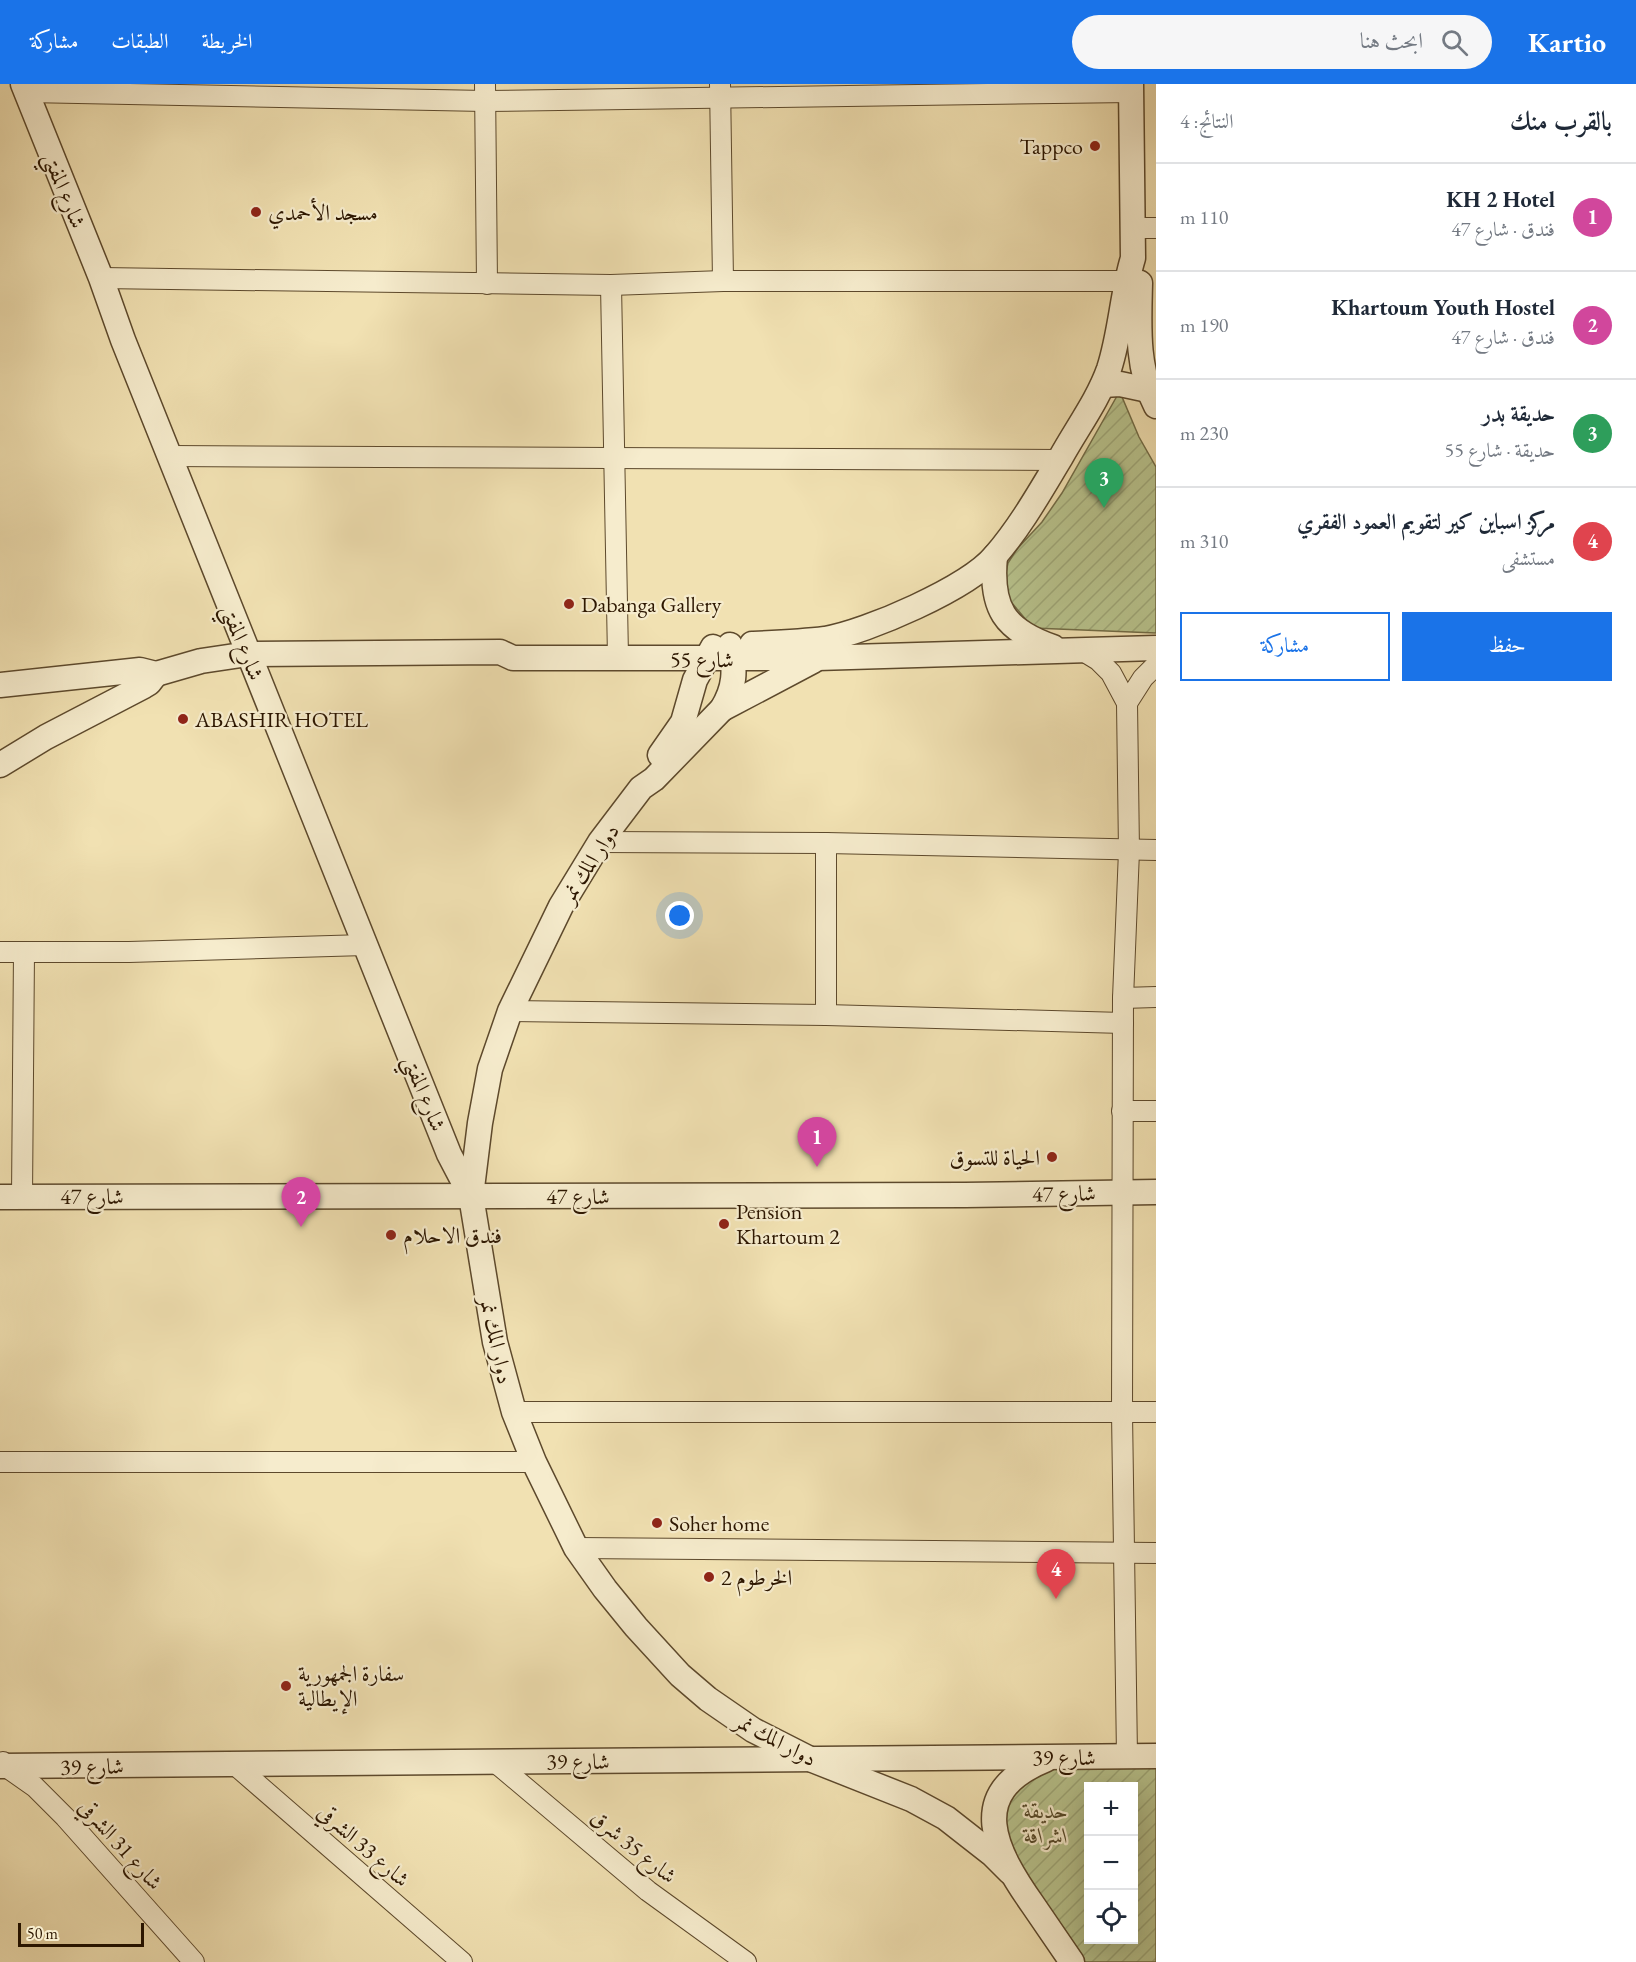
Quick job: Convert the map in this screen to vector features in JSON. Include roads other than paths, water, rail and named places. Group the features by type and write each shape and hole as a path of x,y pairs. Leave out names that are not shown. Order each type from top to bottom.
{"street":[{"path":"25,88 485,92 1131,88 1145,228 1133,258 1133,281 1140,347 1152,398"},
{"name":"شارع المفتي","path":"25,88 169,456 449,1154 471,1196"},
{"path":"720,91 723,281"},
{"path":"485,92 487,284"},
{"path":"100,278 611,285 723,281 1133,281"},
{"path":"611,285 617,650 721,652 825,639 853,632 914,607 961,584 979,571 995,556 1036,497 1103,385 1133,281"},
{"path":"1103,385 1120,384 1152,398"},
{"path":"169,456 1059,460"},
{"path":"995,556 993,585 999,604 1014,627 1032,640 1098,660 1111,673 1127,703 1129,851 1123,998 1122,1111 1122,1413 1127,1756"},
{"name":"شارع 55","path":"142,678 201,661 248,654 500,652 513,658 617,650 653,658 721,652 817,658 1156,648"},
{"path":"641,788 646,774 682,722 692,692 721,652"},
{"name":"دوار المك نمر","path":"721,652 734,685 730,696 722,709 654,779 641,788 600,842 561,906 510,1011 490,1069 480,1123 471,1196 495,1342 514,1412 534,1462 576,1548 629,1619 680,1675 708,1699 753,1730 810,1759 911,1799 946,1818 979,1843 1010,1872"},
{"path":"653,658 677,670 692,692"},
{"path":"722,709 817,658"},
{"path":"1127,703 1143,678 1156,665"},
{"path":"0,685 142,678"},
{"path":"0,765 142,678"},
{"path":"600,842 826,843 1156,850"},
{"path":"826,843 826,1015"},
{"path":"0,952 141,952 365,945"},
{"path":"11,1197 24,952"},
{"path":"1123,998 1156,997"},
{"path":"510,1011 826,1015 1123,1023"},
{"path":"1122,1111 1156,1111"},
{"name":"شارع 47","path":"11,1197 1156,1192"},
{"path":"514,1412 1156,1412"},
{"path":"0,1461 534,1462"},
{"path":"576,1548 1156,1553"},
{"name":"شارع 39","path":"2,1763 234,1764 1156,1756"},
{"path":"1053,1757 1022,1771 1011,1779 996,1801 995,1831 1010,1872 1072,1962"},
{"name":"شارع 35 شرق","path":"495,1762 648,1891 746,1962"},
{"name":"شارع 31 الشرقي","path":"2,1763 35,1787 65,1817 194,1962"},
{"name":"شارع 33 الشرقي","path":"234,1764 462,1962"}],"place":[{"name":"Tappco","path":"1095,146"},
{"name":"مسجد الأحمدي","path":"256,212"},
{"name":"حديقة بدر","path":"1104,508"},
{"name":"Dabanga Gallery","path":"569,604"},
{"name":"ABASHIR HOTEL","path":"183,719"},
{"name":"الحياة للتسوق","path":"1052,1157"},
{"name":"KH 2 Hotel","path":"817,1167"},
{"name":"Pension Khartoum 2","path":"724,1224"},
{"name":"Khartoum Youth Hostel","path":"301,1227"},
{"name":"فندق الاحلام","path":"391,1235"},
{"name":"Soher home","path":"657,1523"},
{"name":"الخرطوم 2","path":"709,1577"},
{"name":"مركز اسباين كير لتقويم العمود الفقري","path":"1056,1599"},
{"name":"سفارة الجمهورية الإيطالية","path":"286,1686"}],"park label":[{"name":"حديقة اشراقة","path":"1046,1823"}]}
